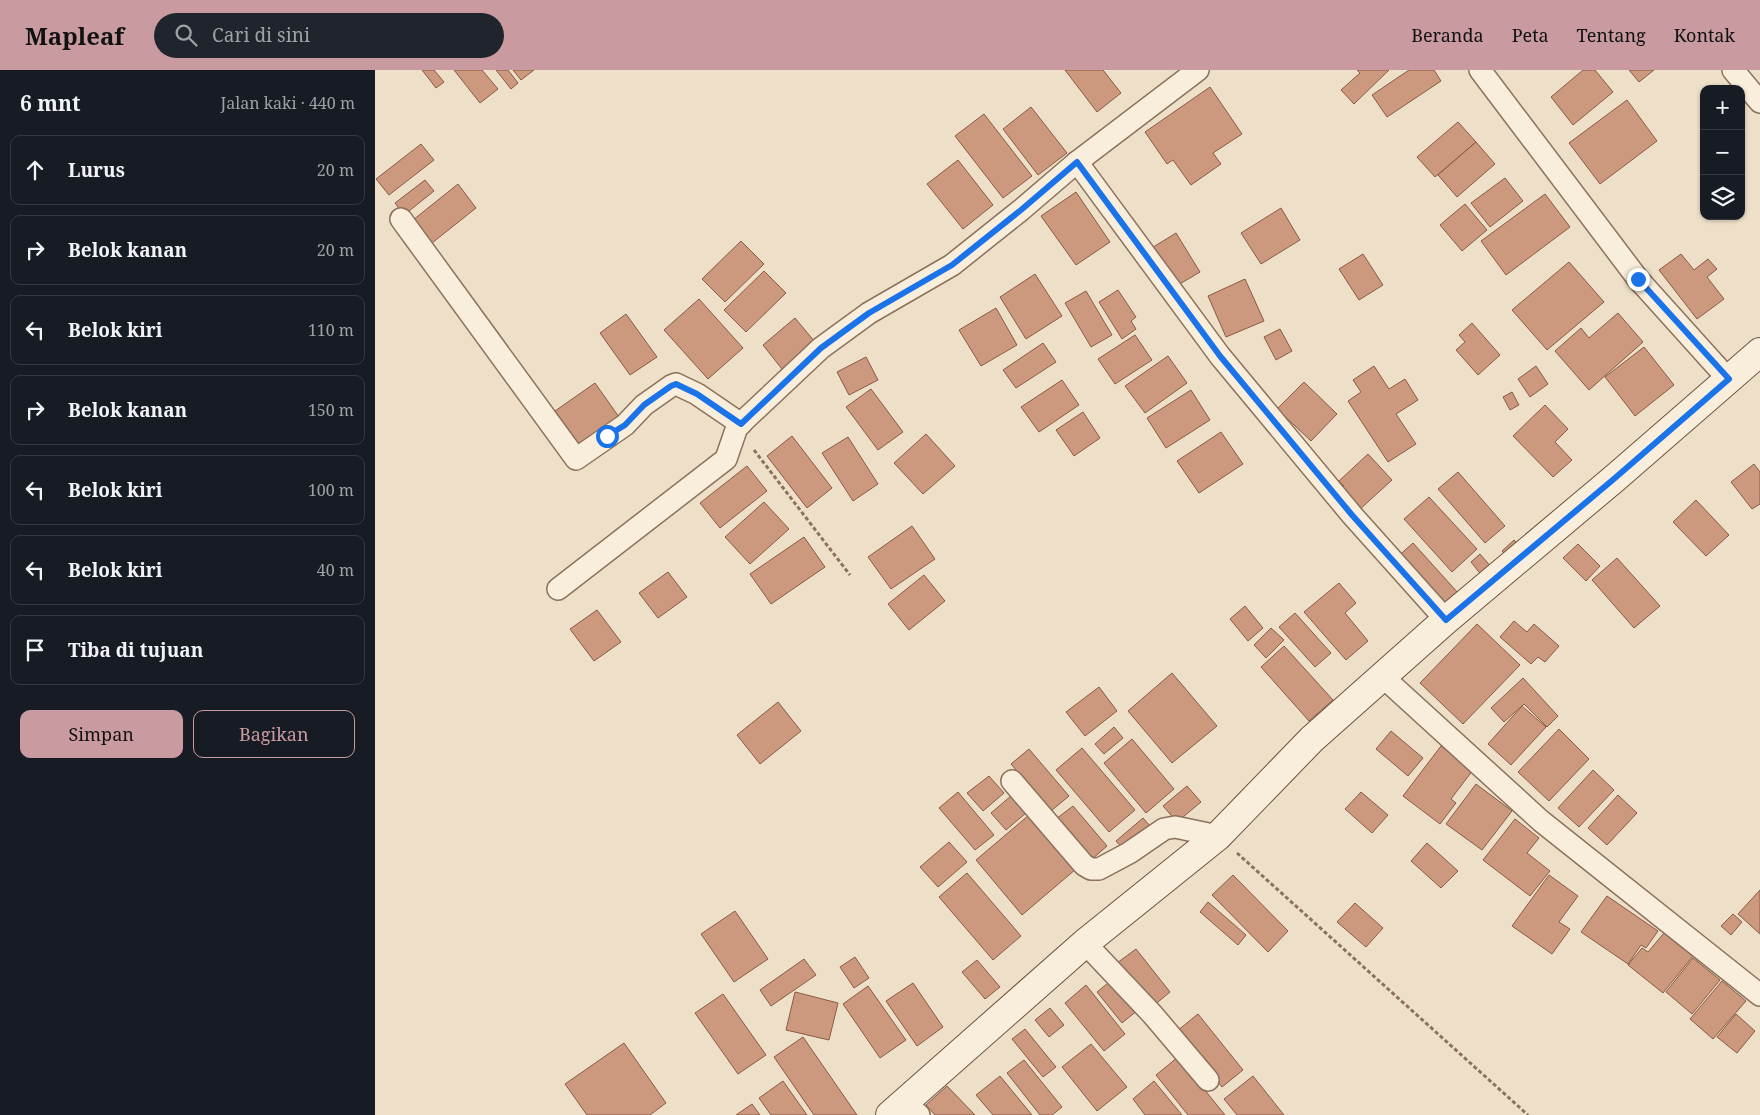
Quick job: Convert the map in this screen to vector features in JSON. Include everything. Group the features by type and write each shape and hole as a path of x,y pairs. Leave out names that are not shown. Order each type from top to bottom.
{"street":[{"path":"559,589 726,459 739,426 821,348 869,313 952,265 1077,162 1198,70"},
{"path":"1480,70 1638,279 1729,379"},
{"path":"1733,70 1760,102"},
{"path":"1077,162 1220,356 1352,515 1446,620"},
{"path":"401,219 577,459 625,425 644,405 676,384 697,394 739,426"},
{"path":"905,1111 1085,943 1218,836 1312,739 1446,620 1615,478 1760,352"},
{"path":"1383,677 1541,821 1760,995"},
{"path":"1012,781 1084,865 1091,869 1099,869 1115,861 1164,829 1175,827 1218,836"},
{"path":"1085,943 1153,1015 1208,1080"}],"path":[{"path":"739,426 850,575"},
{"path":"1218,836 1528,1115"}],"building":[{"path":"422,70 434,70 444,82 436,88"},
{"path":"454,70 482,70 498,89 480,103"},
{"path":"496,70 508,70 518,83 511,89"},
{"path":"513,70 534,70 521,80"},
{"path":"1065,70 1103,70 1121,93 1097,112"},
{"path":"1357,70 1389,70 1354,104 1341,90 1360,73"},
{"path":"1409,70 1434,70 1441,81 1387,117 1372,95"},
{"path":"1583,70 1595,70 1613,92 1573,125 1551,97"},
{"path":"1629,70 1654,70 1639,82"},
{"path":"1210,87 1242,134 1213,153 1221,164 1191,185 1173,160 1167,164 1145,132"},
{"path":"1627,100 1657,141 1600,184 1569,143"},
{"path":"1031,107 1067,153 1038,175 1003,129"},
{"path":"984,114 1032,176 1003,198 955,136"},
{"path":"1458,122 1476,142 1435,177 1417,157"},
{"path":"1476,142 1495,164 1457,197 1438,175"},
{"path":"421,144 434,160 389,195 376,179"},
{"path":"958,160 993,205 963,229 927,184"},
{"path":"1505,178 1523,201 1490,227 1471,203"},
{"path":"425,180 434,191 404,215 395,203"},
{"path":"458,184 476,208 432,243 413,220"},
{"path":"1076,192 1110,242 1076,265 1041,216"},
{"path":"1545,194 1570,227 1506,275 1481,241"},
{"path":"1465,204 1487,230 1462,251 1440,225"},
{"path":"1281,208 1300,240 1261,264 1241,233"},
{"path":"1176,233 1200,272 1173,288 1150,249"},
{"path":"741,241 764,264 725,302 702,279"},
{"path":"1363,254 1383,285 1359,300 1339,269"},
{"path":"1681,254 1694,270 1708,259 1717,269 1707,277 1724,299 1697,319 1659,270"},
{"path":"1569,262 1604,302 1547,350 1512,310"},
{"path":"764,271 786,293 746,332 724,310"},
{"path":"1035,274 1062,316 1026,339 1000,297"},
{"path":"1245,279 1264,321 1226,337 1208,296"},
{"path":"1118,290 1136,317 1131,321 1136,329 1122,339 1099,302"},
{"path":"1086,291 1112,335 1091,347 1065,303"},
{"path":"699,299 743,348 708,379 664,330"},
{"path":"996,308 1017,345 981,366 959,330"},
{"path":"1618,313 1643,342 1589,390 1555,351 1581,328 1589,338"},
{"path":"626,314 657,357 630,375 600,333"},
{"path":"795,318 815,342 782,369 763,345"},
{"path":"1472,323 1500,355 1478,375 1456,350 1465,342 1459,335"},
{"path":"1280,329 1292,351 1276,360 1264,337"},
{"path":"1135,335 1152,360 1115,384 1098,359"},
{"path":"1043,343 1056,362 1016,388 1003,370"},
{"path":"1644,347 1674,385 1635,416 1605,377"},
{"path":"1168,356 1187,383 1145,413 1125,386"},
{"path":"866,357 878,380 849,395 837,372"},
{"path":"1374,366 1389,389 1405,379 1418,400 1396,414 1416,444 1388,462 1348,401 1361,392 1353,380"},
{"path":"1536,366 1548,384 1530,397 1518,379"},
{"path":"1062,380 1079,405 1039,432 1021,407"},
{"path":"1304,382 1337,414 1311,441 1277,409"},
{"path":"595,383 619,417 579,444 555,411"},
{"path":"871,389 903,432 878,450 846,407"},
{"path":"1191,390 1210,420 1166,448 1147,418"},
{"path":"1512,392 1519,405 1510,410 1503,397"},
{"path":"1545,405 1568,429 1555,442 1572,460 1553,477 1513,436"},
{"path":"1083,412 1100,438 1074,456 1056,430"},
{"path":"1221,432 1243,464 1199,493 1177,461"},
{"path":"926,434 955,466 923,494 894,463"},
{"path":"792,436 832,488 807,508 767,456"},
{"path":"848,437 878,484 853,501 822,453"},
{"path":"1368,454 1392,480 1358,511 1339,491 1344,486 1339,481"},
{"path":"1754,464 1760,472 1760,504 1752,509 1731,482"},
{"path":"747,466 767,491 720,528 700,503"},
{"path":"1458,472 1505,526 1485,543 1438,489"},
{"path":"1429,497 1477,549 1452,572 1404,519"},
{"path":"1696,500 1729,535 1706,556 1673,522"},
{"path":"764,502 789,529 750,564 725,537"},
{"path":"912,526 935,559 891,589 868,557"},
{"path":"804,537 825,567 771,604 750,574"},
{"path":"1514,540 1523,549 1511,561 1502,551"},
{"path":"1413,543 1459,594 1441,609 1395,559"},
{"path":"1578,544 1600,566 1586,581 1563,558"},
{"path":"1480,554 1493,569 1483,577 1471,562"},
{"path":"1617,558 1660,606 1634,628 1592,580"},
{"path":"668,572 687,597 658,618 639,593"},
{"path":"924,575 945,601 909,630 888,604"},
{"path":"1339,583 1356,603 1345,613 1368,641 1346,660 1304,612"},
{"path":"1245,606 1263,628 1248,641 1230,619"},
{"path":"597,610 621,642 594,661 570,629"},
{"path":"1295,613 1331,653 1315,667 1279,627"},
{"path":"1514,621 1527,632 1534,624 1559,646 1545,662 1538,657 1531,664 1500,637"},
{"path":"1477,624 1520,665 1463,724 1420,683"},
{"path":"1271,628 1284,640 1266,658 1254,645"},
{"path":"1284,646 1333,700 1309,721 1261,667"},
{"path":"1172,673 1217,726 1172,763 1128,711"},
{"path":"1523,678 1558,716 1547,727 1524,704 1504,722 1491,708"},
{"path":"1099,687 1117,711 1085,736 1066,712"},
{"path":"778,702 801,731 760,764 737,735"},
{"path":"1522,706 1546,727 1511,765 1488,744"},
{"path":"1114,727 1123,738 1104,754 1095,744"},
{"path":"1559,729 1589,759 1549,801 1518,772"},
{"path":"1391,731 1423,758 1408,776 1376,749"},
{"path":"1132,739 1174,789 1146,813 1104,763"},
{"path":"1441,746 1473,770 1451,799 1456,803 1440,824 1403,796"},
{"path":"1082,748 1135,810 1109,832 1056,770"},
{"path":"1029,749 1069,796 1051,811 1011,764"},
{"path":"1593,770 1614,790 1579,827 1558,808"},
{"path":"989,776 1004,793 983,811 967,793"},
{"path":"1476,784 1512,811 1482,850 1446,824"},
{"path":"1187,786 1201,802 1177,822 1163,806"},
{"path":"958,792 994,835 975,850 939,808"},
{"path":"1361,792 1388,815 1372,833 1345,809"},
{"path":"1618,795 1637,813 1607,845 1588,828"},
{"path":"1011,796 1026,813 1006,830 991,813"},
{"path":"1073,806 1107,846 1091,860 1056,819"},
{"path":"1029,815 1076,869 1022,915 976,860"},
{"path":"1143,818 1151,827 1124,850 1116,841"},
{"path":"1515,819 1539,838 1527,853 1550,871 1530,896 1483,860"},
{"path":"949,842 967,862 938,887 920,867"},
{"path":"1427,843 1458,871 1441,888 1411,861"},
{"path":"967,873 1021,936 993,960 939,897"},
{"path":"1233,875 1288,931 1268,952 1212,895"},
{"path":"1549,875 1578,896 1559,922 1570,929 1552,954 1512,926"},
{"path":"1760,890 1760,934 1738,914"},
{"path":"1607,896 1658,931 1646,948 1641,945 1628,964 1581,932"},
{"path":"1208,902 1246,935 1238,945 1200,912"},
{"path":"1355,903 1383,928 1366,947 1337,922"},
{"path":"735,911 768,959 734,982 701,934"},
{"path":"1733,914 1742,922 1731,935 1721,926"},
{"path":"1664,933 1693,956 1663,993 1628,965 1642,948 1648,952"},
{"path":"1136,949 1170,992 1152,1007 1117,963"},
{"path":"855,957 869,978 854,988 840,967"},
{"path":"1693,958 1720,980 1692,1014 1666,992"},
{"path":"804,959 816,975 771,1006 760,990"},
{"path":"977,960 1000,987 985,999 962,972"},
{"path":"1113,979 1138,1010 1122,1023 1097,992"},
{"path":"1722,981 1746,1001 1713,1039 1690,1019"},
{"path":"913,983 943,1027 917,1046 886,1001"},
{"path":"1086,985 1125,1034 1104,1051 1065,1003"},
{"path":"868,986 906,1040 880,1058 843,1004"},
{"path":"795,992 838,1003 829,1040 786,1030"},
{"path":"723,994 766,1055 738,1074 695,1013"},
{"path":"1050,1008 1064,1025 1049,1037 1035,1020"},
{"path":"1198,1014 1243,1070 1222,1087 1177,1031"},
{"path":"1736,1014 1755,1031 1737,1053 1717,1037"},
{"path":"1025,1029 1056,1067 1043,1077 1012,1039"},
{"path":"803,1037 857,1115 814,1115 774,1057"},
{"path":"624,1043 666,1103 650,1115 587,1115 565,1084"},
{"path":"1091,1044 1127,1087 1097,1111 1062,1067"},
{"path":"1178,1057 1225,1115 1188,1115 1156,1075"},
{"path":"1024,1060 1062,1107 1052,1115 1040,1115 1007,1073"},
{"path":"1000,1076 1032,1115 993,1115 976,1095"},
{"path":"1253,1076 1284,1115 1237,1115 1224,1099"},
{"path":"783,1081 807,1115 771,1115 759,1098"},
{"path":"1154,1081 1182,1115 1145,1115 1133,1099"},
{"path":"947,1086 975,1115 935,1115 926,1105"},
{"path":"752,1104 760,1115 736,1115"}],"route":[{"path":"607,436 625,425 644,405 676,384 697,394 741,424 821,348 869,313 904,291 952,265 1077,162 1220,356 1352,515 1446,620 1729,379 1638,279"}]}
